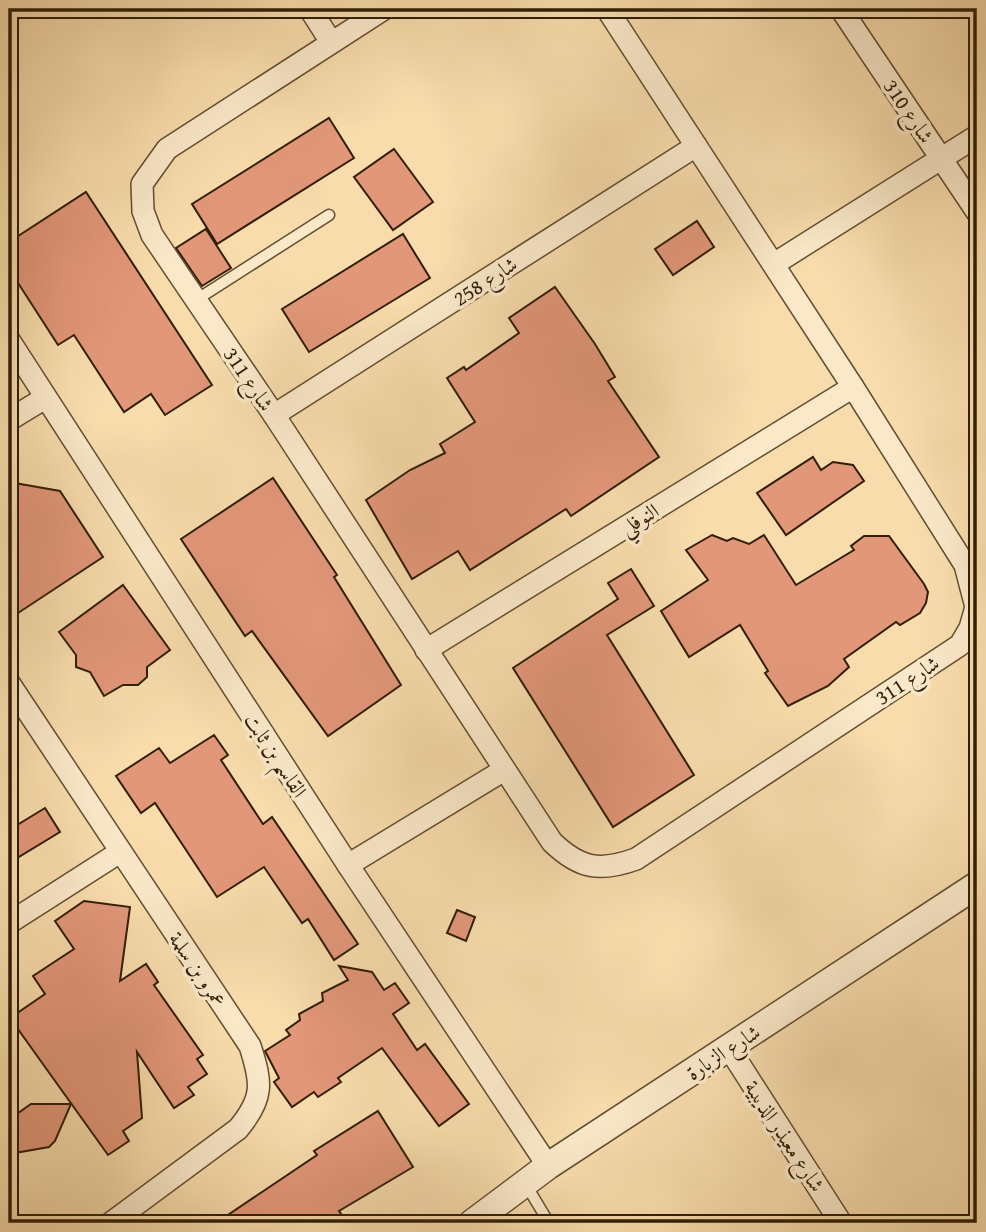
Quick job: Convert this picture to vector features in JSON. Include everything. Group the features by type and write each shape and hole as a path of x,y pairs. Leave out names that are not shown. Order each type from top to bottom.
{"street":[{"path":"310,9 331,42"},
{"name":"شارع 311","path":"384,9 167,149 142,184 143,211 152,235 274,415 552,842 568,858 588,866 611,868 636,859 960,645 970,628 976,607 965,565 774,264 607,9"},
{"name":"شارع 310","path":"841,9 977,212"},
{"path":"774,264 977,136"},
{"name":"شارع 258","path":"274,415 696,146"},
{"name":"القاسم بن ثابت","path":"9,340 348,865 548,1166"},
{"name":"النوفلي","path":"426,650 853,387"},
{"path":"9,420 46,398"},
{"name":"عمرو بن سلمة","path":"9,683 250,1046 258,1071 260,1091 254,1111 238,1129 111,1223"},
{"path":"348,865 503,769"},
{"path":"9,923 120,852"},
{"name":"شارع الزبارة","path":"472,1223 548,1166 977,885"},
{"name":"شارع معيذر الذيبية","path":"729,1048 841,1223"}],"lane":[{"path":"196,300 329,215"},
{"path":"525,1184 549,1223"}],"building":[{"path":"329,118 354,158 217,244 192,204"},
{"path":"394,149 433,202 393,230 354,177"},
{"path":"86,192 212,385 165,415 151,394 124,412 74,335 58,345 9,269 9,242"},
{"path":"697,221 714,247 673,275 655,249"},
{"path":"206,229 231,268 202,286 176,248"},
{"path":"403,234 430,278 309,352 282,309"},
{"path":"555,287 595,344 615,377 608,381 659,457 571,516 566,509 470,570 458,551 412,579 366,500 410,470 445,453 440,444 475,422 447,378 464,367 466,370 519,333 509,318"},
{"path":"813,457 821,470 833,462 853,465 864,481 786,535 757,493"},
{"path":"273,478 337,575 334,577 401,685 328,736 252,631 245,636 181,539"},
{"path":"9,482 60,491 103,557 9,619"},
{"path":"712,535 727,541 733,538 749,544 764,535 796,585 854,550 851,546 864,536 889,536 924,584 928,592 926,603 920,613 900,625 896,622 844,659 849,667 828,686 788,706 765,673 768,671 740,625 689,657 661,611 708,580 686,550"},
{"path":"631,569 654,606 607,635 694,775 613,827 513,668 618,599 608,583"},
{"path":"123,585 170,650 147,667 147,677 138,685 123,685 104,696 90,672 76,667 76,655 59,632"},
{"path":"214,735 228,755 221,760 263,824 272,817 358,944 334,960 308,919 302,923 264,867 217,897 155,803 141,813 116,776 159,748 170,763"},
{"path":"45,808 60,832 17,858 9,844 9,830"},
{"path":"84,901 130,907 120,981 146,964 158,982 154,985 203,1055 197,1059 207,1074 188,1087 194,1095 174,1108 137,1052 142,1118 123,1131 129,1141 108,1155 10,1018 45,994 33,976 74,949 55,921"},
{"path":"457,910 475,917 466,941 447,933"},
{"path":"339,966 372,972 384,990 395,983 409,1003 393,1014 417,1050 425,1044 469,1104 439,1126 382,1048 338,1078 341,1082 318,1097 314,1092 292,1107 274,1082 279,1078 265,1051 290,1035 286,1030 300,1020 299,1014 323,1001 322,993 348,980"},
{"path":"31,1104 71,1104 55,1141 49,1147 9,1154 9,1130 14,1116"},
{"path":"378,1111 413,1167 339,1211 348,1223 216,1223 317,1155 314,1151"}]}
